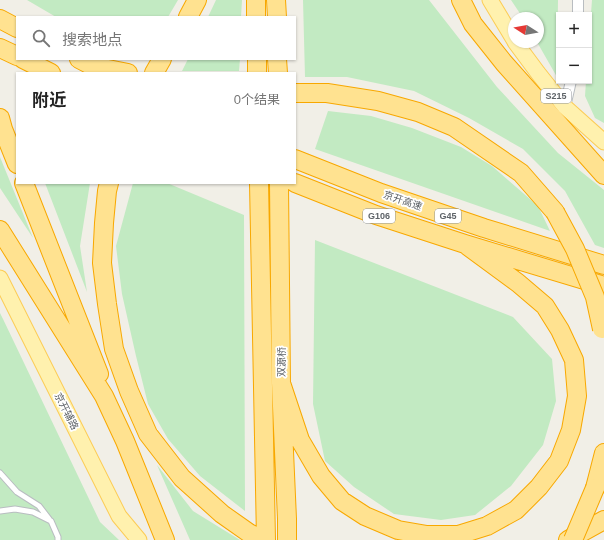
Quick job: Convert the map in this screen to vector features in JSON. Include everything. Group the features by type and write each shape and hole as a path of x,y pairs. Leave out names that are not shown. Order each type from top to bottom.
{"highway":[{"path":"189,16 197,0"},
{"path":"256,0 256,16"},
{"path":"276,0 277,16"},
{"path":"454,0 504,64 604,175"},
{"path":"461,0 473,24"},
{"path":"0,20 16,28"},
{"path":"0,48 16,56"},
{"path":"24,60 49,72"},
{"path":"155,72 161,60"},
{"path":"257,60 257,72"},
{"path":"277,60 278,72"},
{"path":"93,66 123,72"},
{"path":"296,93 327,93 378,101 418,112 454,127 521,173 555,212 575,249 594,296 603,333"},
{"path":"0,118 3,130 16,162"},
{"name":"京开高速","path":"296,159 380,193 484,228 604,265"},
{"name":"G106","path":"296,183 376,215 465,244"},
{"path":"24,184 99,373 104,396"},
{"path":"109,184 104,223 102,263 114,349 129,391 148,434 182,478 222,514 249,533 263,540"},
{"name":"双源桥","path":"259,184 266,540"},
{"name":"双源桥","path":"279,184 281,383 287,540"},
{"path":"0,230 104,396 125,441 162,532"},
{"path":"465,244 604,286"},
{"path":"281,383 300,440 321,476 342,501 365,516 398,530 427,535 458,535 487,526 516,510 539,487 559,461 569,436 577,396 574,360 560,330 545,306 518,282 465,244"},
{"path":"572,540 595,488 604,453"},
{"path":"568,540 604,520"}],"main road":[{"name":"S215","path":"490,0 508,30"},
{"name":"S215","path":"520,48 565,106 604,142"},
{"name":"京开辅路","path":"0,278 119,516 139,540"}],"street":[{"path":"578,0 578,12"},
{"path":"565,106 570,84"}],"lane":[{"path":"0,473 17,492 39,506 51,522 58,540"},
{"path":"0,511 15,509 34,512 51,522"}],"green space":[{"path":"27,0 178,0 169,16 54,16"},
{"path":"216,0 242,0 241,16 208,16"},
{"path":"303,0 429,0 497,87 558,153 604,190 604,248 595,245 565,191 523,149 469,118 414,91 347,77 305,77"},
{"path":"511,0 558,0 558,12 556,12 556,75 540,48 544,48 544,12 519,12"},
{"path":"592,0 604,0 604,123 595,118 585,96 586,84 592,84"},
{"path":"188,60 240,60 239,71 182,71"},
{"path":"328,111 371,116 412,128 461,147 492,166 538,206 550,231 315,149"},
{"path":"0,157 33,238 0,188"},
{"path":"45,184 90,184 80,246 87,292"},
{"path":"133,184 169,184 244,215 245,511 200,476 168,439 148,404 122,294 116,246"},
{"path":"315,240 513,317 552,359 556,401 543,445 511,486 475,515 441,520 394,514 354,487 325,461 313,404"},
{"path":"0,313 100,522 119,540 0,540"},
{"path":"157,465 193,511 240,540 190,540"}]}
